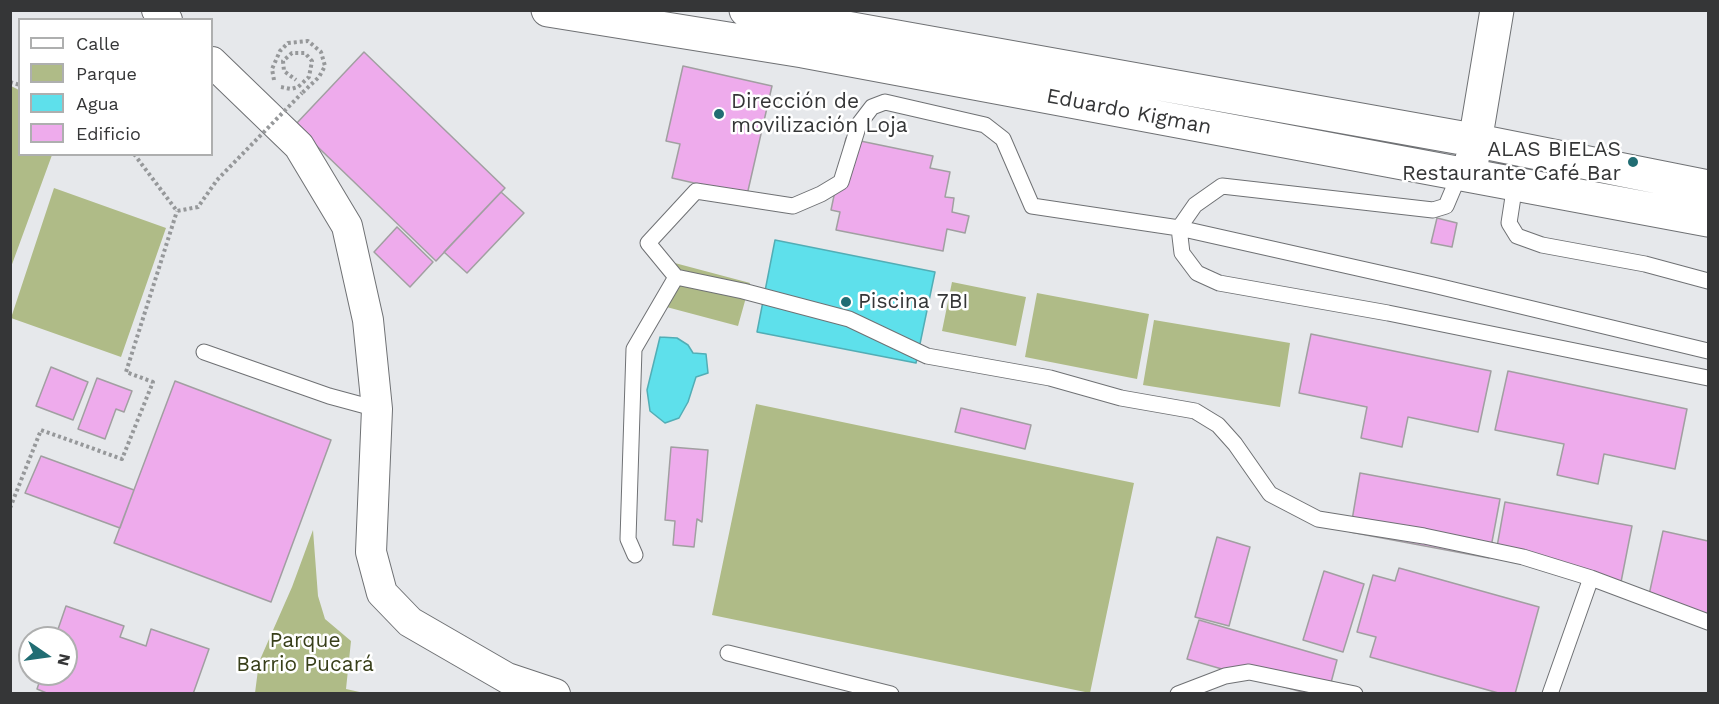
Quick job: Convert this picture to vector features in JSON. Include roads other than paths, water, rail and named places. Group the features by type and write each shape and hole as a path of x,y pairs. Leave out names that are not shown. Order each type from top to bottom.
{"street":[{"name":"Eduardo Kigman","path":"548,10 808,28 1473,140 1708,187"},
{"name":"Eduardo Kigman","path":"746,10 808,28 1465,174 1708,220"},
{"path":"1465,174 1497,10"},
{"path":"213,63 299,146 347,226 368,320 376,409 370,552 382,593 410,622 513,686 555,693"}],"lane":[{"path":"1708,351 1433,285 1179,228 1032,206 1003,140 985,125 885,102 872,107 859,124 841,182 821,194 793,206 696,191 648,243 676,278 743,291 849,319 927,356 1050,378 1121,398 1195,411 1218,425 1235,444 1270,494 1318,519 1424,536 1524,557 1591,578 1708,622"},
{"path":"1465,174 1446,206 1433,210 1222,186 1195,205 1179,228 1182,252 1197,273 1219,284 1388,313 1708,378"},
{"path":"1515,184 1509,223 1518,236 1542,245 1645,264 1708,281"},
{"path":"634,555 628,539 634,349 676,278"},
{"path":"204,352 329,396 376,409"},
{"path":"1550,693 1591,578"},
{"path":"728,653 891,693"},
{"path":"1178,693 1225,676 1249,672 1355,693"}],"water":[{"name":"Piscina 7BI","path":"775,240 935,272 916,363 757,332"},
{"path":"660,337 677,338 688,345 693,353 706,354 708,373 696,377 688,402 679,418 665,423 650,411 647,390"}],"place":[{"name":"Dirección de movilización Loja","path":"719,114"},
{"name":"ALAS BIELAS Restaurante Café Bar","path":"1633,162"},
{"name":"Piscina 7BI","path":"846,302"}],"park label":[{"name":"Parque Barrio Pucará","path":"305,653"}]}
